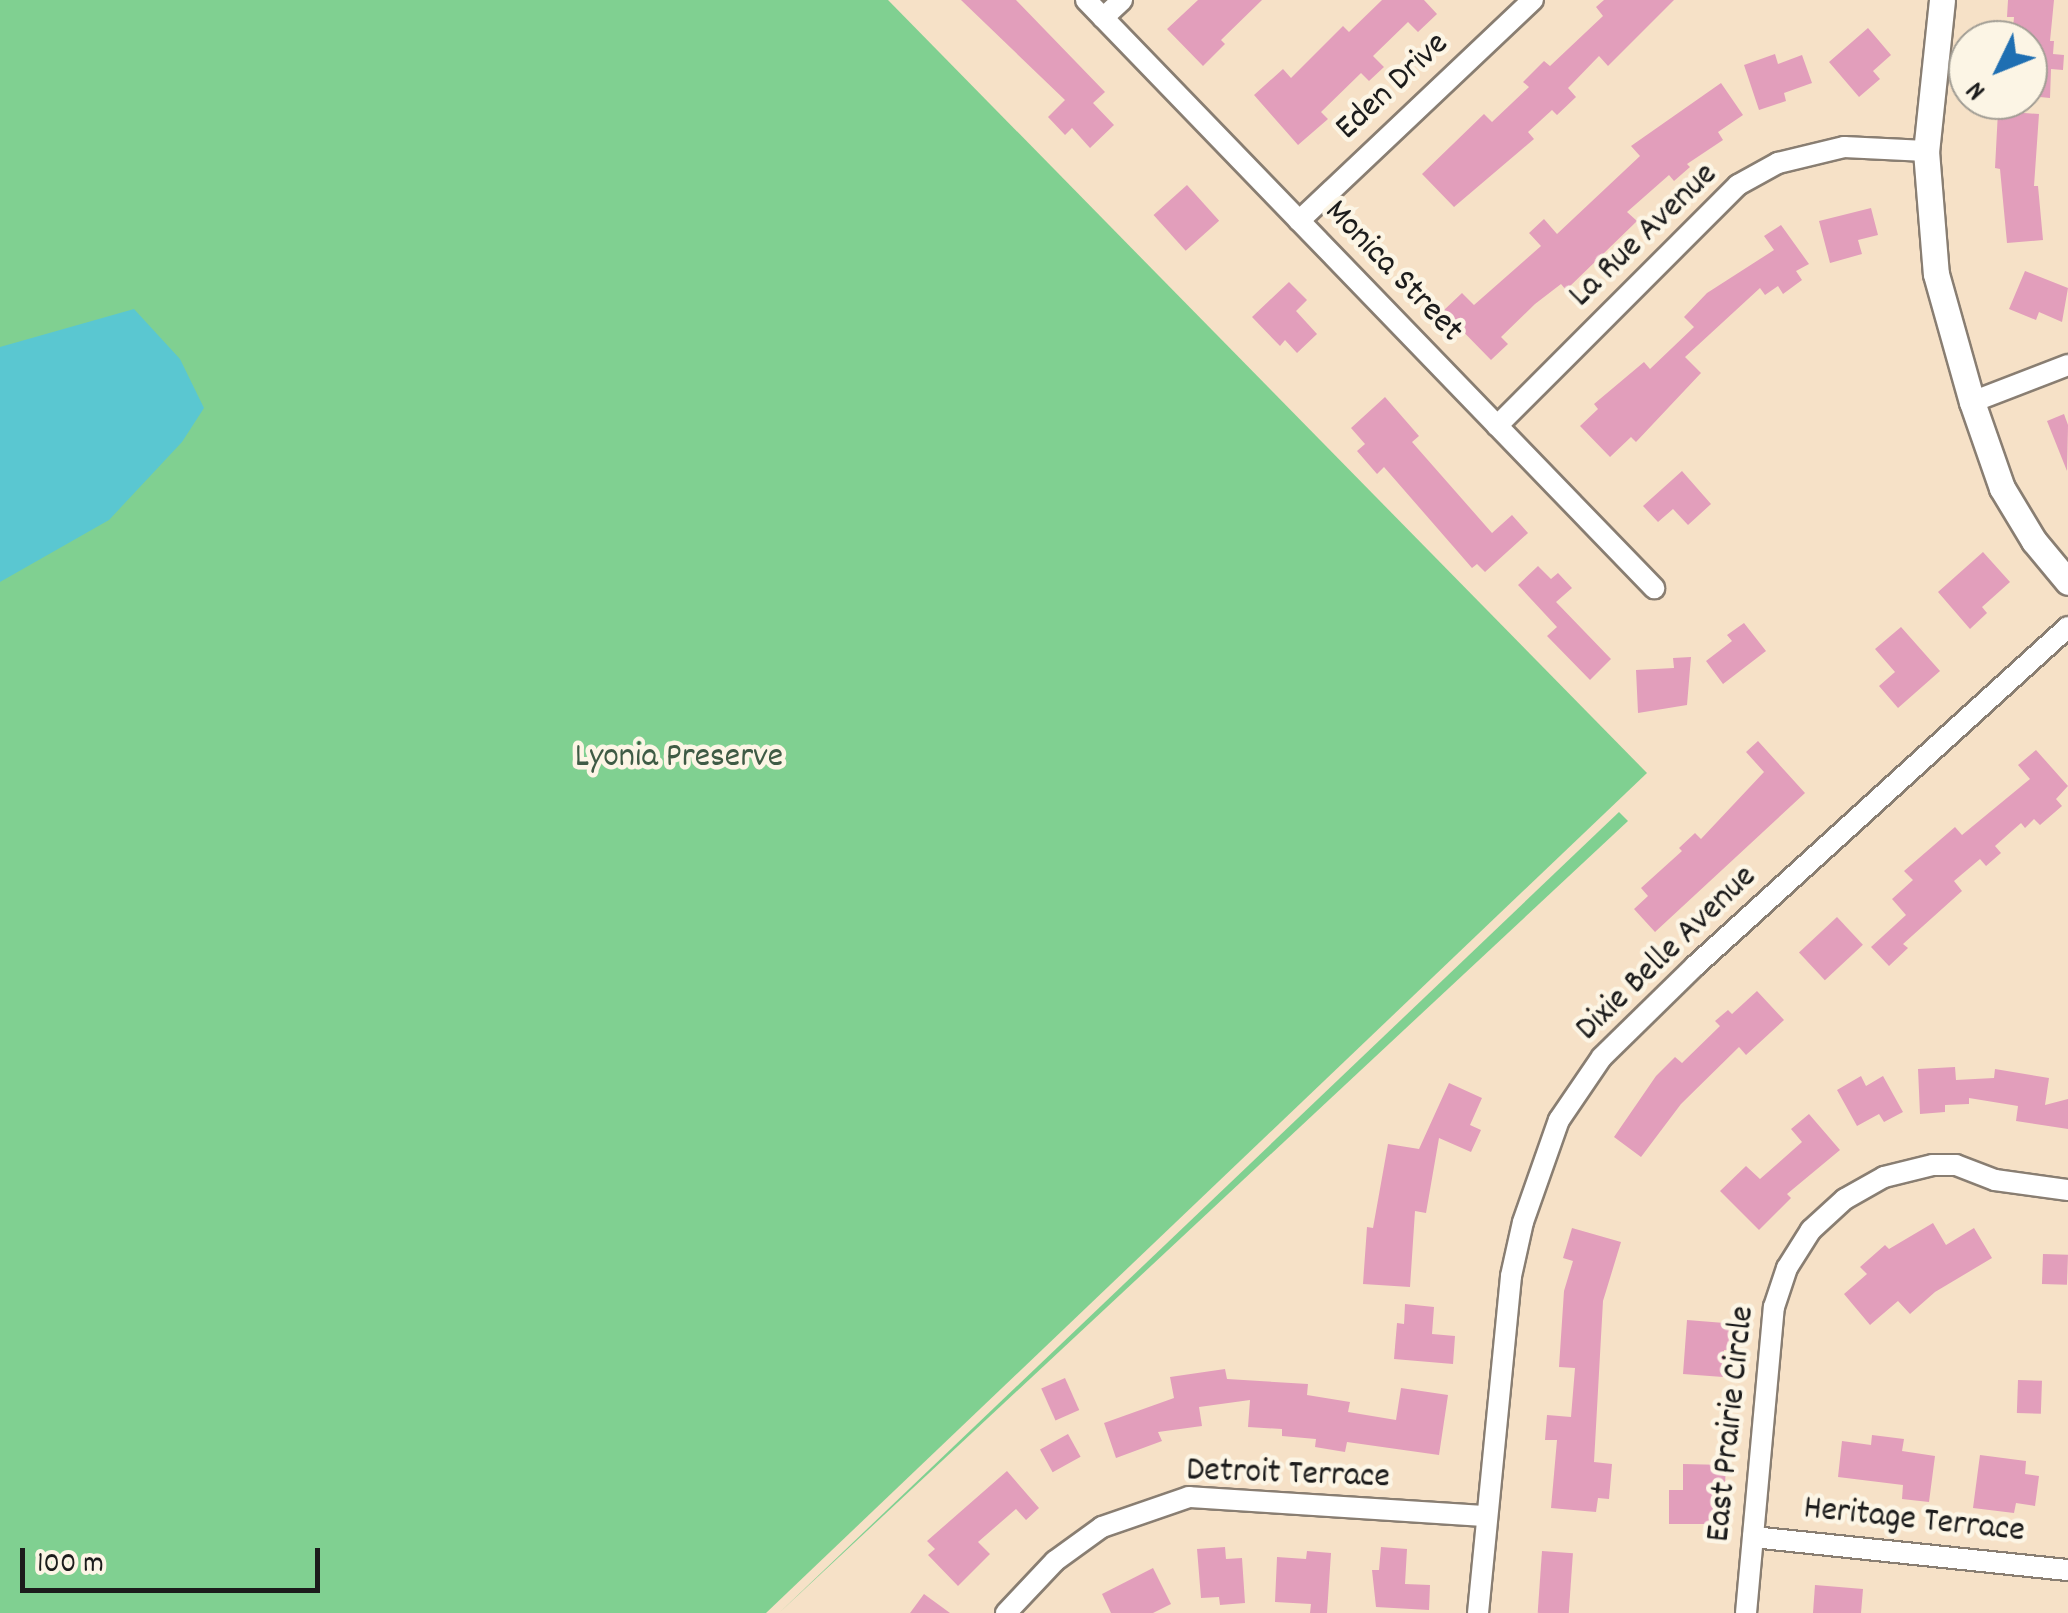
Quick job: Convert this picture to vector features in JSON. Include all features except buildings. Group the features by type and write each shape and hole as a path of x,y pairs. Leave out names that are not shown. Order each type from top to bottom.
{"street":[{"name":"Monica Street","path":"1086,0 1654,588"},
{"path":"1103,18 1122,0"},
{"name":"Eden Drive","path":"1299,221 1533,0"},
{"path":"1942,0 1926,151 1936,274 1972,402 2002,488 2034,541 2068,582"},
{"name":"La Rue Avenue","path":"1496,426 1738,185 1778,163 1844,147 1926,151"},
{"path":"1972,402 2068,365"},
{"name":"Dixie Belle Avenue","path":"1478,1613 1512,1276 1523,1222 1559,1120 1602,1057 1695,966 2068,627"},
{"name":"East Prairie Circle","path":"1746,1613 1774,1307 1786,1268 1811,1230 1844,1199 1884,1177 1933,1166 1956,1165 1995,1180 2068,1190"},
{"name":"Detroit Terrace","path":"1006,1613 1054,1561 1102,1526 1189,1497 1486,1516"},
{"name":"Heritage Terrace","path":"1753,1537 2068,1570"}],"green space":[{"name":"Lyonia Preserve","path":"0,0 888,0 1647,773 766,1613 0,1613"},
{"path":"1619,812 1628,821 779,1613"}],"water":[{"path":"134,309 180,359 204,408 182,442 109,520 0,582 0,347"}]}
